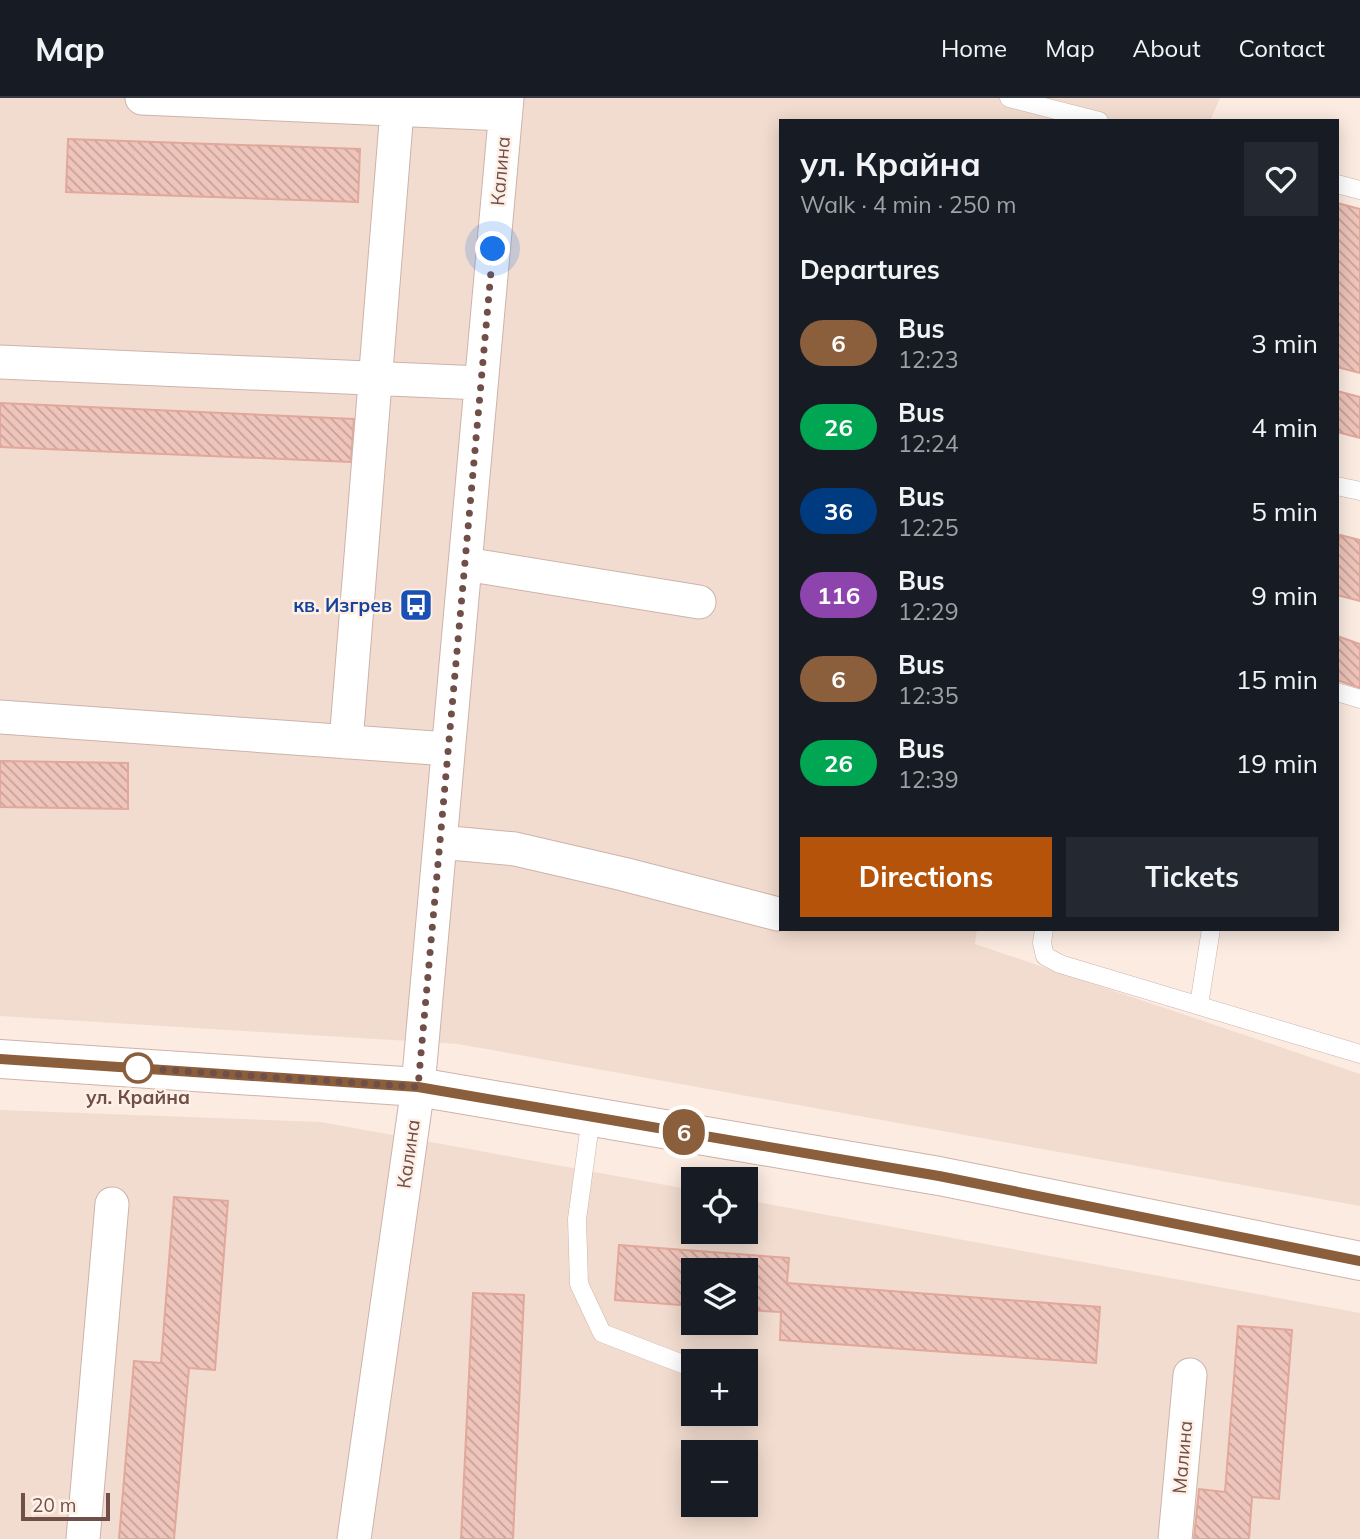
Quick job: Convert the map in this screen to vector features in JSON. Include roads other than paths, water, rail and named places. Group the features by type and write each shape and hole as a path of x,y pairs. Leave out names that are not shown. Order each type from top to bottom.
{"street":[{"path":"142,98 506,106"},
{"path":"346,742 397,104"},
{"name":"Калина","path":"354,1539 418,1087 506,106"},
{"path":"0,362 481,383"},
{"path":"465,564 699,602"},
{"path":"0,717 448,749"},
{"path":"440,842 515,849 778,914"},
{"path":"0,1059 418,1087 939,1176 1360,1261"},
{"path":"83,1539 112,1203"},
{"name":"Малина","path":"1175,1539 1190,1375"}],"lane":[{"path":"1009,98 1090,119"},
{"path":"1339,185 1360,190"},
{"path":"1339,486 1360,491"},
{"path":"1339,693 1360,699"},
{"path":"1044,931 1042,943 1045,956 1060,964 1360,1054"},
{"path":"1199,1005 1211,931"},
{"path":"591,1117 577,1219 579,1284 602,1333 681,1363"}],"place":[{"name":"кв. Изгрев","path":"416,605"},
{"name":"ул. Крайна","path":"138,1068"}]}
